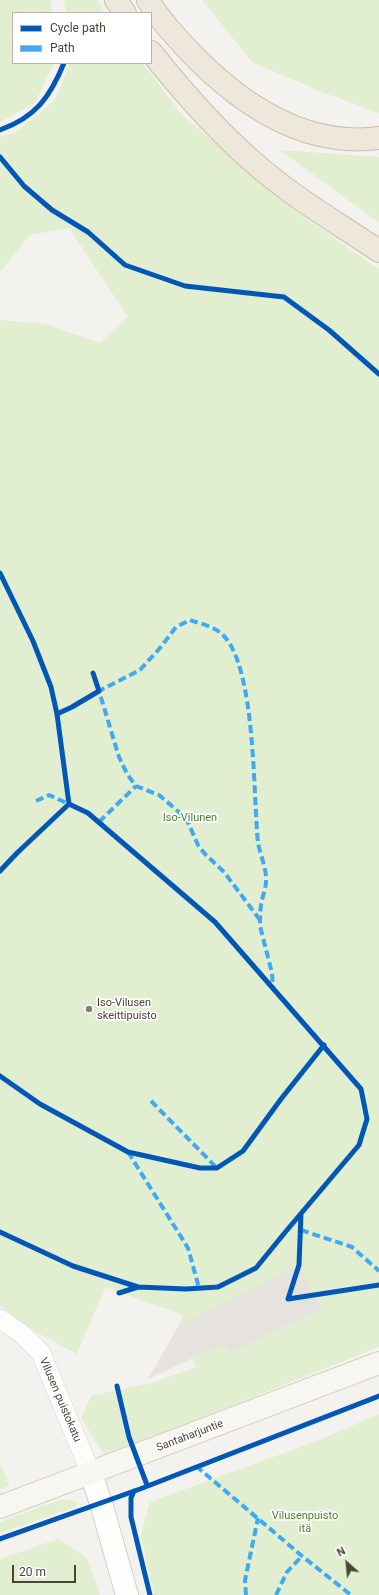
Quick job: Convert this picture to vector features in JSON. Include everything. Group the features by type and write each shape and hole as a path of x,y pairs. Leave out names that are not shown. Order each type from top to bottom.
{"highway":[{"path":"116,0 124,12"},
{"path":"148,0 178,40 208,71 241,98 273,118 302,130 334,138 369,140 379,138"},
{"path":"152,53 176,84 197,107 252,162 291,192 379,251"}],"main road":[{"name":"Santaharjuntie","path":"0,1507 91,1474 379,1362"}],"street":[{"name":"Vilusen puistokatu","path":"0,1319 22,1334 41,1353 91,1474"},
{"path":"91,1474 101,1503 127,1595"}],"green space":[{"path":"0,0 51,0 52,12 12,12 12,64 54,64 35,103 0,122"},
{"path":"64,0 97,0 104,12 66,12"},
{"path":"202,0 379,0 379,113 319,91 252,62"},
{"name":"Iso-Vilunen","path":"70,64 144,64 182,115 305,218 379,269 379,1347 105,1456 81,1418 91,1396 151,1383 196,1367 179,1325 183,1315 105,1287 77,1354 36,1332 0,1306 0,320 45,324 100,343 128,317 69,228 30,235 0,272 0,137 15,133 55,100"},
{"path":"280,150 379,157 379,223"},
{"name":"Vilusenpuisto itä","path":"379,1414 379,1595 154,1595 141,1535 150,1502 317,1441"},
{"path":"0,1461 9,1486 0,1489"},
{"path":"68,1499 78,1503 73,1508 0,1533 0,1522 57,1501"},
{"path":"58,1539 87,1558 100,1595 0,1595 0,1559"}],"shaded area":[{"path":"299,1265 321,1309 231,1352 221,1345 148,1379 179,1325"}],"marked path":[{"path":"260,920 224,872 205,854 198,845 186,818 159,795 136,786 127,774 119,757 99,691 140,670 160,648 176,627 190,620 212,627 223,635 234,651 242,675 251,733 258,843 266,877 260,926 272,973 273,988"},
{"path":"99,822 136,786"},
{"path":"36,801 49,795 69,804"},
{"path":"151,1101 217,1168"},
{"path":"128,1152 188,1248 199,1288"},
{"path":"301,1230 352,1247 379,1271"},
{"path":"196,1466 302,1556 351,1595"},
{"path":"246,1595 245,1580 258,1518"},
{"path":"276,1595 287,1572 302,1556"}],"cycle path":[{"path":"0,130 23,119 40,104 53,86 64,64"},
{"path":"0,157 24,186 52,210 88,232 125,265 185,286 284,297 329,330 379,374"},
{"path":"0,573 33,641 51,687 57,714 69,804 88,813 215,922 361,1089 367,1119 359,1145 256,1268 218,1287 186,1289 138,1287 119,1293"},
{"path":"57,714 99,691 93,673"},
{"path":"0,871 69,804"},
{"path":"0,1076 40,1104 128,1152 200,1168 217,1168 243,1151 281,1099 324,1045"},
{"path":"301,1214 299,1265 288,1299 379,1285"},
{"path":"0,1232 73,1266 138,1287"},
{"path":"117,1386 129,1437 147,1485"},
{"path":"0,1539 140,1489 379,1396"},
{"path":"134,1491 131,1498 131,1517 150,1595"}],"place":[{"name":"Iso-Vilusen skeittipuisto","path":"89,1009"}]}
